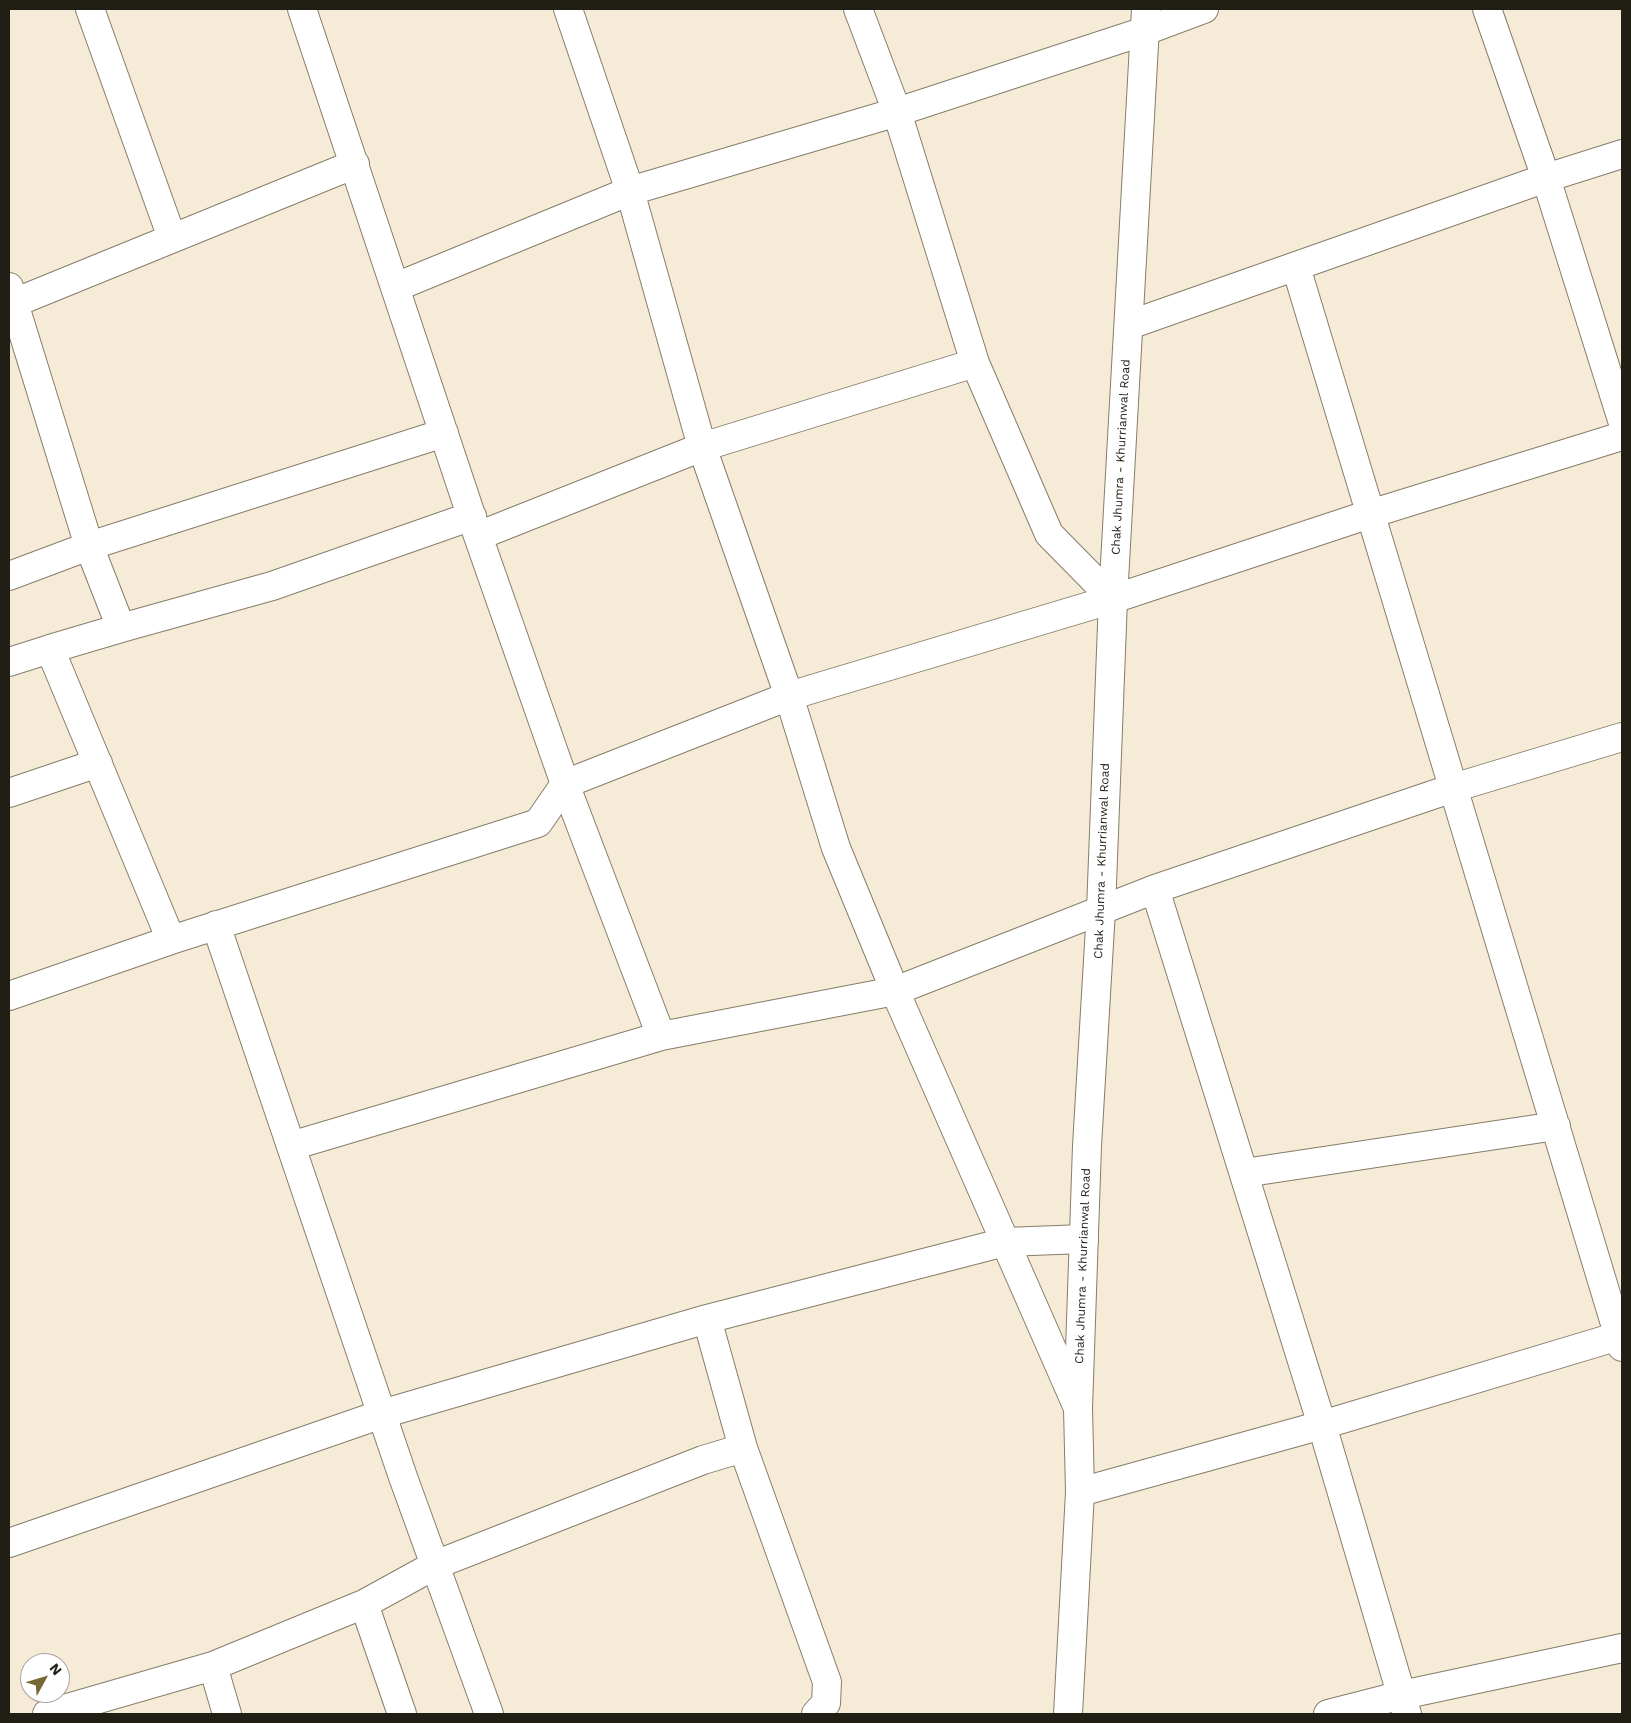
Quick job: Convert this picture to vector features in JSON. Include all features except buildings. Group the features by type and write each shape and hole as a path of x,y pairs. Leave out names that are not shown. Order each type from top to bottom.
{"street":[{"path":"90,9 172,238"},
{"path":"568,9 630,191 702,447 789,696 836,848 895,990 1078,1408"},
{"path":"858,9 897,112 975,363 1049,534 1113,599"},
{"path":"396,287 630,191 897,112 1146,20 1204,9"},
{"path":"1487,9 1546,178 1622,420"},
{"path":"307,10 355,164 475,526 565,784 661,1036"},
{"name":"Chak Jhumra - Khurrianwal Road","path":"1068,1714 1080,1492 1078,1408 1084,1239 1113,599 1146,20"},
{"path":"1129,325 1546,178 1622,154"},
{"path":"121,628 88,546 11,298 172,238 355,164"},
{"path":"1080,1492 1621,1340 1296,267"},
{"path":"9,662 475,526 702,447 975,363"},
{"path":"9,576 88,546 444,433"},
{"path":"9,996 216,925 538,823 565,784 789,696 1113,599 1370,514 1622,436"},
{"path":"50,649 171,940"},
{"path":"290,1146 661,1036 895,990 1155,889 1454,788 1622,737"},
{"path":"9,793 98,763"},
{"path":"1155,889 1322,1425 1405,1705"},
{"path":"216,925 382,1414 489,1714"},
{"path":"1244,1173 1556,1126"},
{"path":"9,1544 382,1414 707,1318 1005,1242 1084,1239"},
{"path":"707,1318 743,1448 827,1682 826,1703 816,1714"},
{"path":"47,1714 213,1666 364,1604 435,1566 703,1460 743,1448"},
{"path":"364,1604 402,1714"},
{"path":"1328,1714 1405,1705 1622,1648"},
{"path":"213,1666 227,1714"}]}
